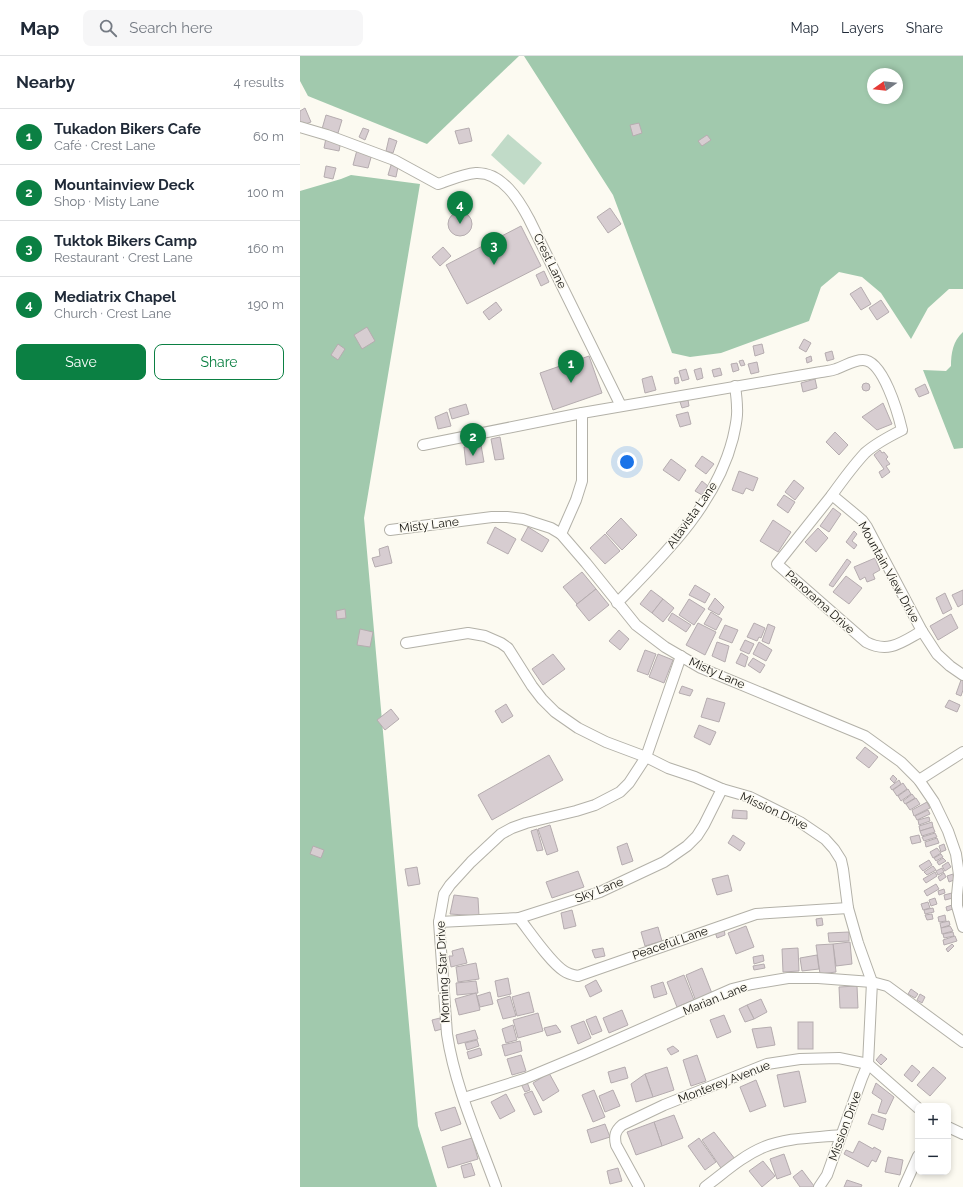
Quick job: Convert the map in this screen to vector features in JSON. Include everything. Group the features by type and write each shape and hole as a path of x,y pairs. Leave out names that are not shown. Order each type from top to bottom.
{"street":[{"name":"Crest Lane","path":"300,127 327,135 394,160 438,184 462,176 480,173 491,176 500,181 514,195 529,219 621,406"},
{"path":"423,445 582,413 835,369 856,361 864,360 870,362 876,367 894,400 902,430 888,437 866,453 853,467 832,495"},
{"name":"Altavista Lane","path":"617,603 683,532 716,482 726,459 736,423 738,408 735,386"},
{"path":"561,534 576,500 582,481 582,413"},
{"name":"Mountain View Drive","path":"832,495 862,520 922,630 937,654 963,675"},
{"name":"Panorama Drive","path":"832,495 777,564 872,646 886,648 893,646 922,630"},
{"name":"Misty Lane","path":"390,530 507,517 551,528 561,534 586,562 617,603 636,624 665,647 702,668 865,736 901,762 919,780 934,802 948,831 961,874 956,896 959,916 963,927"},
{"name":"Mission Drive","path":"406,644 468,634 485,636 501,643 508,648 532,686 555,712 578,728 606,742 646,757 668,768 695,777 722,789 750,797 800,822 825,839 834,849 841,860 848,908 858,943 872,982 868,1064 827,1175 819,1187"},
{"name":"Morning Star Drive","path":"496,1187 464,1098 449,1050 439,922 444,894 450,885 471,862 501,834 526,823 576,811 608,799 620,792 629,783 646,757 680,656"},
{"path":"919,780 963,752"},
{"name":"Sky Lane","path":"439,922 519,918 600,892 674,855 697,836 722,789"},
{"name":"Peaceful Lane","path":"519,918 563,971 571,975 578,976 756,914 848,908"},
{"name":"Marian Lane","path":"464,1098 530,1076 732,989 788,978 818,978 872,982 887,986 963,1042"},
{"name":"Monterey Avenue","path":"639,1187 616,1145 614,1137 616,1130 622,1125 664,1105 767,1064 800,1059 839,1058 868,1064 915,1105"},
{"path":"951,1128 963,1134"},
{"path":"705,1187 749,1154 765,1146 790,1140 841,1136"},
{"path":"904,1187 915,1163"}],"green space":[{"path":"300,56 519,56 427,144 308,96 300,81"},
{"path":"524,56 963,56 963,289 949,289 928,308 911,339 881,293 862,277 839,272 821,287 809,321 721,353 690,357 672,353 613,195"},
{"path":"508,134 542,163 524,185 491,155"},
{"path":"351,175 420,184 364,518 418,1126 437,1187 300,1187 300,191"},
{"path":"963,332 963,448 954,449 923,370 946,371 951,366 951,356 955,343"}],"building":[{"path":"305,108 311,122 300,126 300,111"},
{"path":"326,115 342,120 338,133 322,129"},
{"path":"639,123 642,133 633,136 630,125"},
{"path":"363,128 369,130 365,140 359,137"},
{"path":"469,128 472,141 459,144 455,131"},
{"path":"707,135 711,140 702,146 698,141"},
{"path":"326,138 341,141 339,151 324,148"},
{"path":"389,138 397,141 393,153 386,151"},
{"path":"357,150 372,154 368,168 353,165"},
{"path":"391,165 398,167 396,177 388,175"},
{"path":"326,166 336,168 333,179 324,177"},
{"path":"610,208 621,224 608,233 597,217"},
{"path":"460,212 469,215 472,224 469,233 460,236 451,233 448,224 451,215"},
{"path":"521,226 541,266 467,304 446,265"},
{"path":"443,247 451,256 440,266 432,257"},
{"path":"544,271 549,282 541,286 536,275"},
{"path":"861,287 871,304 861,310 850,294"},
{"path":"881,300 889,312 877,320 869,308"},
{"path":"496,302 502,310 489,320 483,312"},
{"path":"367,327 375,341 362,349 354,335"},
{"path":"804,339 811,343 806,352 799,348"},
{"path":"338,344 345,349 338,360 331,355"},
{"path":"762,344 764,353 755,356 753,346"},
{"path":"832,351 834,359 827,361 825,353"},
{"path":"589,356 602,393 553,410 540,373"},
{"path":"811,356 812,361 807,363 806,358"},
{"path":"743,360 745,365 741,366 739,361"},
{"path":"757,362 759,372 751,374 748,364"},
{"path":"737,363 739,370 733,372 731,364"},
{"path":"701,368 703,378 697,380 694,370"},
{"path":"720,368 722,375 714,377 712,370"},
{"path":"686,369 689,379 682,381 679,371"},
{"path":"652,376 656,390 645,393 642,379"},
{"path":"678,377 679,383 675,384 674,378"},
{"path":"815,379 817,388 803,392 801,383"},
{"path":"864,383 868,383 870,387 868,391 864,391 862,389 862,385"},
{"path":"925,384 929,393 919,397 915,389"},
{"path":"688,400 689,406 682,408 680,402"},
{"path":"883,403 892,424 877,430 862,417"},
{"path":"466,404 469,414 452,419 449,409"},
{"path":"447,412 451,426 438,429 435,417"},
{"path":"688,412 691,424 680,427 676,415"},
{"path":"835,432 848,445 839,455 826,442"},
{"path":"500,437 504,459 495,460 491,439"},
{"path":"481,445 484,462 466,465 464,447"},
{"path":"880,450 888,457 886,459 890,464 886,466 890,472 882,478 879,472 884,469 874,455"},
{"path":"702,456 714,464 706,474 695,466"},
{"path":"671,459 686,470 679,481 663,470"},
{"path":"739,471 758,478 753,491 746,488 743,494 732,490"},
{"path":"794,480 804,488 795,500 785,492"},
{"path":"702,481 708,486 702,495 695,491"},
{"path":"784,495 795,502 788,513 777,505"},
{"path":"833,508 841,514 829,532 820,526"},
{"path":"621,518 637,535 622,550 606,533"},
{"path":"773,520 791,532 778,552 760,541"},
{"path":"495,527 516,539 508,554 487,543"},
{"path":"528,527 549,540 542,552 521,540"},
{"path":"818,528 828,538 816,552 805,542"},
{"path":"854,531 857,534 852,541 857,545 854,549 846,542"},
{"path":"605,534 620,551 605,564 590,548"},
{"path":"388,546 392,563 375,567 372,558 380,556 379,549"},
{"path":"875,558 880,570 873,574 875,579 867,582 865,577 860,580 854,567"},
{"path":"847,559 851,562 833,587 829,585"},
{"path":"582,572 596,589 577,604 563,587"},
{"path":"846,576 862,588 849,604 833,592"},
{"path":"695,585 710,594 705,603 689,595"},
{"path":"596,589 609,605 589,621 576,605"},
{"path":"651,590 663,599 652,613 640,604"},
{"path":"963,590 963,604 958,607 952,595"},
{"path":"945,593 952,609 943,614 936,598"},
{"path":"715,598 724,607 719,615 708,609"},
{"path":"663,599 674,608 663,622 652,613"},
{"path":"689,599 705,609 694,625 679,615"},
{"path":"345,609 346,618 337,619 336,611"},
{"path":"711,612 722,619 716,630 704,624"},
{"path":"672,613 691,625 686,632 668,620"},
{"path":"951,614 958,628 938,640 930,626"},
{"path":"698,623 716,632 705,655 686,645"},
{"path":"754,623 765,628 761,638 759,637 757,641 747,637"},
{"path":"768,624 775,627 769,644 762,641"},
{"path":"725,625 738,630 732,643 719,638"},
{"path":"360,629 373,632 370,647 357,645"},
{"path":"619,630 629,639 620,650 609,641"},
{"path":"745,640 754,644 749,654 740,650"},
{"path":"717,642 729,646 725,662 712,656"},
{"path":"759,642 772,650 766,661 753,654"},
{"path":"645,650 656,654 648,675 637,671"},
{"path":"741,653 748,657 745,667 736,663"},
{"path":"553,654 565,669 543,685 532,669"},
{"path":"658,654 673,660 664,683 649,677"},
{"path":"753,658 765,665 760,673 748,665"},
{"path":"961,680 963,680 963,690 961,696 956,694"},
{"path":"682,686 693,690 690,696 679,693"},
{"path":"707,698 725,703 719,722 701,717"},
{"path":"949,700 960,705 957,712 945,707"},
{"path":"506,704 513,716 502,723 495,711"},
{"path":"391,709 399,719 385,730 377,720"},
{"path":"699,725 716,732 710,745 694,737"},
{"path":"865,747 878,757 869,768 856,758"},
{"path":"549,755 563,780 492,820 478,795"},
{"path":"893,775 897,779 894,783 890,779"},
{"path":"899,780 901,784 892,790 890,787"},
{"path":"903,783 907,789 897,796 893,790"},
{"path":"908,789 911,794 901,801 898,796"},
{"path":"912,794 915,798 905,804 903,801"},
{"path":"916,798 920,804 910,810 906,804"},
{"path":"927,802 930,808 914,816 912,810"},
{"path":"733,810 747,811 747,819 732,818"},
{"path":"928,810 930,814 917,820 915,816"},
{"path":"929,817 930,821 919,825 918,820"},
{"path":"932,822 933,827 920,831 919,826"},
{"path":"550,825 558,851 547,855 538,829"},
{"path":"933,827 935,832 922,836 920,831"},
{"path":"537,829 543,850 537,851 531,831"},
{"path":"935,833 937,837 924,841 922,837"},
{"path":"733,835 745,843 740,851 728,843"},
{"path":"919,835 921,842 912,844 910,837"},
{"path":"937,838 939,843 926,847 925,842"},
{"path":"627,843 633,861 622,865 617,847"},
{"path":"944,844 946,850 941,852 939,846"},
{"path":"313,846 324,850 321,858 310,854"},
{"path":"937,848 941,853 933,858 930,852"},
{"path":"941,854 943,857 936,861 934,858"},
{"path":"943,858 946,861 939,865 937,862"},
{"path":"929,860 932,865 923,871 919,866"},
{"path":"948,862 951,867 945,871 942,866"},
{"path":"933,866 936,870 927,875 924,872"},
{"path":"417,867 420,884 408,886 405,869"},
{"path":"942,868 944,872 938,875 936,871"},
{"path":"578,871 584,887 552,898 546,882"},
{"path":"935,872 937,876 926,883 923,879"},
{"path":"944,873 946,877 940,881 938,877"},
{"path":"953,874 954,880 949,882 947,876"},
{"path":"728,875 732,891 717,895 712,879"},
{"path":"936,884 939,889 927,896 924,891"},
{"path":"944,889 945,893 939,895 938,891"},
{"path":"952,893 953,898 945,900 944,895"},
{"path":"454,895 478,898 479,916 450,914"},
{"path":"935,898 937,904 931,906 929,900"},
{"path":"928,902 930,908 923,910 921,904"},
{"path":"952,905 953,909 947,911 946,907"},
{"path":"933,908 934,912 925,914 924,910"},
{"path":"572,910 576,926 564,929 561,913"},
{"path":"932,914 933,919 927,920 925,915"},
{"path":"945,915 946,921 939,922 938,917"},
{"path":"822,918 823,925 817,926 816,919"},
{"path":"949,921 950,925 941,928 940,923"},
{"path":"746,926 754,947 736,954 728,933"},
{"path":"950,926 953,931 942,934 941,928"},
{"path":"658,927 662,941 645,946 641,932"},
{"path":"724,929 725,935 717,938 715,932"},
{"path":"849,932 849,941 829,942 828,933"},
{"path":"953,932 954,936 944,938 943,934"},
{"path":"955,936 957,941 944,945 943,940"},
{"path":"850,942 852,964 836,966 833,944"},
{"path":"833,944 836,972 820,974 816,945"},
{"path":"952,944 954,946 948,952 946,949"},
{"path":"463,948 467,963 451,967 449,956 453,956 452,951"},
{"path":"603,948 605,956 595,958 592,950"},
{"path":"798,948 799,971 783,972 782,949"},
{"path":"763,955 764,961 754,964 753,957"},
{"path":"817,955 819,969 802,971 800,958"},
{"path":"476,963 479,979 458,982 456,967"},
{"path":"764,964 765,968 754,970 753,966"},
{"path":"702,968 713,996 697,1004 686,975"},
{"path":"684,975 694,1000 677,1007 667,982"},
{"path":"508,978 511,994 498,997 495,981"},
{"path":"596,980 602,991 590,997 585,986"},
{"path":"476,981 478,993 457,995 456,983"},
{"path":"663,982 667,994 654,998 651,986"},
{"path":"857,986 858,1008 840,1008 839,987"},
{"path":"911,989 918,994 915,998 908,994"},
{"path":"490,992 493,1004 480,1007 477,996"},
{"path":"529,992 534,1012 517,1016 512,997"},
{"path":"476,993 480,1010 459,1015 455,999"},
{"path":"920,994 925,997 922,1003 917,1000"},
{"path":"510,996 516,1016 503,1019 497,1000"},
{"path":"761,999 767,1012 754,1019 747,1005"},
{"path":"747,1005 754,1019 745,1022 739,1009"},
{"path":"622,1010 628,1025 609,1033 603,1018"},
{"path":"538,1013 543,1031 518,1038 513,1020"},
{"path":"724,1015 731,1032 717,1038 710,1020"},
{"path":"596,1016 602,1031 592,1035 586,1020"},
{"path":"440,1018 442,1029 435,1031 432,1020"},
{"path":"584,1021 591,1038 578,1044 571,1026"},
{"path":"798,1022 813,1022 813,1049 798,1049"},
{"path":"513,1025 517,1040 506,1043 502,1029"},
{"path":"556,1025 561,1032 547,1036 544,1028"},
{"path":"771,1027 775,1045 757,1048 752,1029"},
{"path":"475,1030 478,1039 458,1044 456,1035"},
{"path":"477,1040 479,1046 467,1050 465,1043"},
{"path":"520,1041 522,1051 505,1056 502,1045"},
{"path":"673,1046 679,1051 671,1055 667,1049"},
{"path":"480,1048 482,1055 469,1059 467,1052"},
{"path":"881,1054 887,1059 881,1065 876,1060"},
{"path":"521,1055 526,1071 512,1075 507,1059"},
{"path":"697,1055 706,1081 691,1086 683,1060"},
{"path":"912,1065 920,1072 912,1082 904,1075"},
{"path":"625,1067 628,1078 611,1083 608,1072"},
{"path":"667,1067 674,1090 653,1097 645,1074"},
{"path":"933,1067 946,1078 930,1096 917,1085"},
{"path":"799,1071 806,1102 784,1107 777,1075"},
{"path":"549,1073 559,1091 543,1101 533,1083"},
{"path":"645,1074 653,1097 636,1102 631,1084"},
{"path":"756,1080 766,1106 750,1112 740,1087"},
{"path":"527,1082 530,1090 525,1092 521,1084"},
{"path":"876,1083 894,1097 886,1114 878,1112 882,1100 872,1093"},
{"path":"594,1090 605,1117 593,1122 582,1095"},
{"path":"613,1090 620,1106 605,1112 599,1096"},
{"path":"532,1091 542,1112 534,1115 524,1094"},
{"path":"506,1094 515,1111 500,1119 491,1102"},
{"path":"455,1107 461,1124 441,1131 435,1113"},
{"path":"872,1114 886,1119 883,1130 868,1124"},
{"path":"674,1115 683,1138 662,1146 654,1122"},
{"path":"654,1122 662,1146 636,1155 627,1132"},
{"path":"605,1124 610,1137 591,1143 587,1130"},
{"path":"714,1132 735,1159 723,1171 702,1140"},
{"path":"472,1138 478,1159 448,1168 442,1147"},
{"path":"699,1138 716,1162 705,1170 688,1146"},
{"path":"859,1141 873,1149 874,1147 881,1151 876,1162 872,1160 868,1167 844,1154 846,1150 853,1153"},
{"path":"784,1154 791,1174 777,1179 770,1159"},
{"path":"888,1157 903,1160 900,1175 885,1172"},
{"path":"763,1161 775,1176 762,1187 749,1171"},
{"path":"471,1163 475,1175 464,1178 461,1166"},
{"path":"618,1168 622,1181 610,1184 607,1171"},
{"path":"802,1170 814,1186 813,1187 800,1187 793,1177"},
{"path":"847,1180 862,1185 861,1187 844,1187"}],"place":[{"name":"Mediatrix Chapel","path":"460,224"},
{"name":"Tuktok Bikers Camp","path":"494,265"},
{"name":"Tukadon Bikers Cafe","path":"571,383"},
{"name":"Mountainview Deck","path":"473,456"}]}
